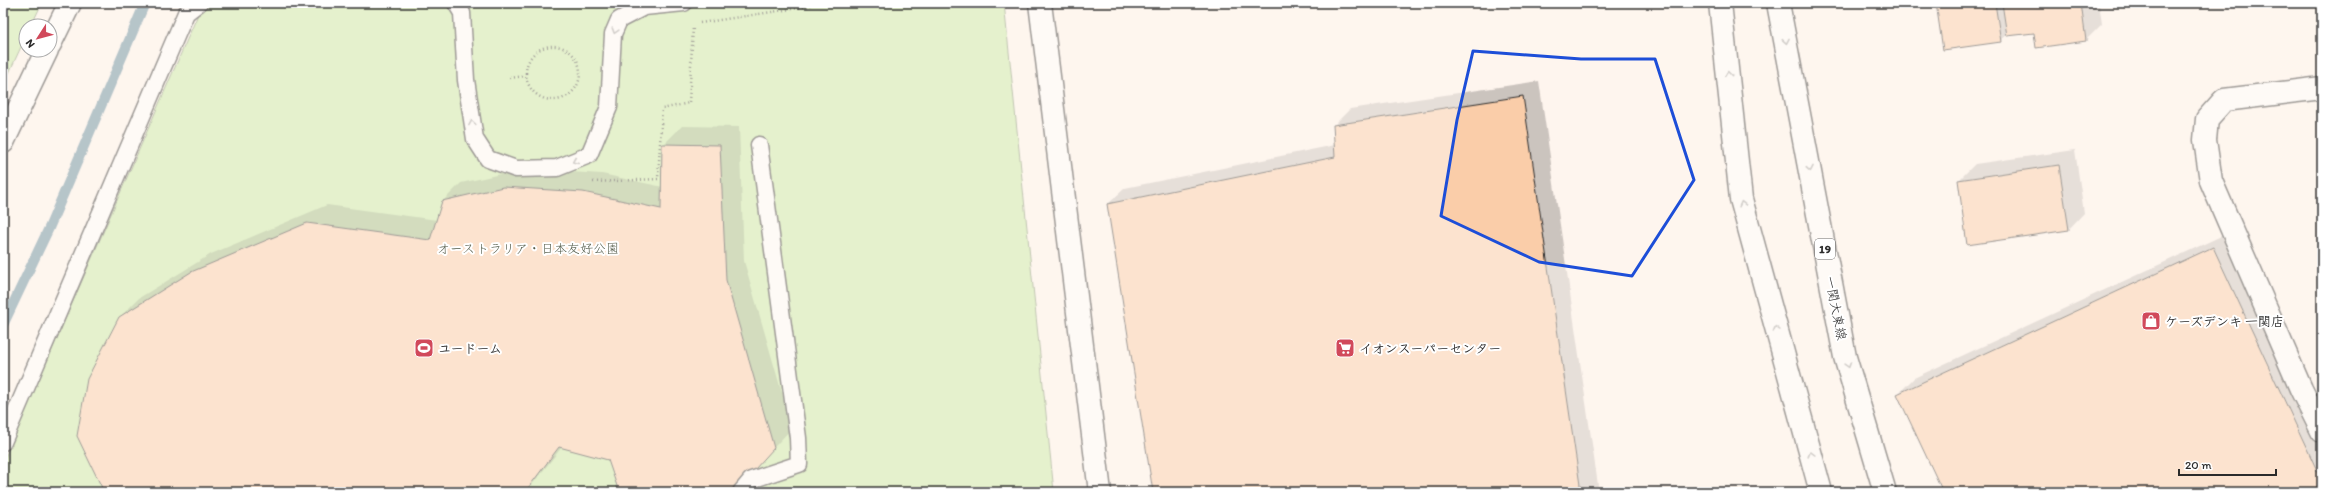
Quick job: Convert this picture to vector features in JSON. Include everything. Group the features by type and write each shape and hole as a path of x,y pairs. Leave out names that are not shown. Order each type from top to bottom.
{"street":[{"path":"58,28 70,3"},
{"path":"1040,3 1100,492"},
{"path":"1720,3 1741,199 1821,492"},
{"name":"一関大東線","path":"1778,3 1845,357 1885,492"},
{"path":"3,142 43,58"},
{"path":"2322,88 2224,100 2207,118 2205,140 2211,181 2301,390 2322,431"}],"lane":[{"path":"3,442 186,13 199,3"},
{"path":"456,3 462,13 466,80 475,139 488,159 516,169 557,168 589,155 609,107 613,34 619,20 644,6 684,3"},
{"path":"741,492 751,480 799,464 797,430 759,144"}],"path":[{"path":"590,182 658,180 662,109 689,103 693,24 811,6"},
{"path":"548,46 566,49 578,61 580,70 579,79 570,94 552,100 536,94 529,87 525,76 528,61 533,54 548,46"},
{"path":"510,78 525,76"}],"highlighted area":[{"path":"1473,51 1581,59 1655,59 1694,180 1632,276 1539,262 1441,216 1457,120"}],"green space":[{"path":"3,3 42,3 35,18 18,18 18,53 3,86"},
{"name":"オーストラリア・日本友好公園","path":"203,3 1004,3 1054,492 3,492 3,462"}],"building":[{"path":"1936,3 1995,3 2001,42 1943,50"},
{"path":"2002,3 2081,3 2086,41 2036,48 2034,33 2007,36"},
{"name":"イオンスーパーセンター","path":"1523,96 1581,492 1153,492 1107,204 1335,157 1333,125"},
{"name":"ユードーム","path":"662,144 720,145 726,280 774,448 736,490 619,492 608,460 559,447 525,492 104,492 77,436 87,379 119,317 191,272 307,223 430,240 442,201 503,187 583,192 661,209"},
{"path":"2059,165 2069,230 1967,245 1958,180"},
{"name":"ケーズデンキ 一関店","path":"2213,247 2322,481 2322,492 1943,492 1897,394"}],"waterway":[{"path":"3,325 49,228 145,3"}],"place":[{"name":"ケーズデンキ 一関店","path":"2151,321"},
{"name":"ユードーム","path":"424,348"},
{"name":"イオンスーパーセンター","path":"1345,348"}]}
